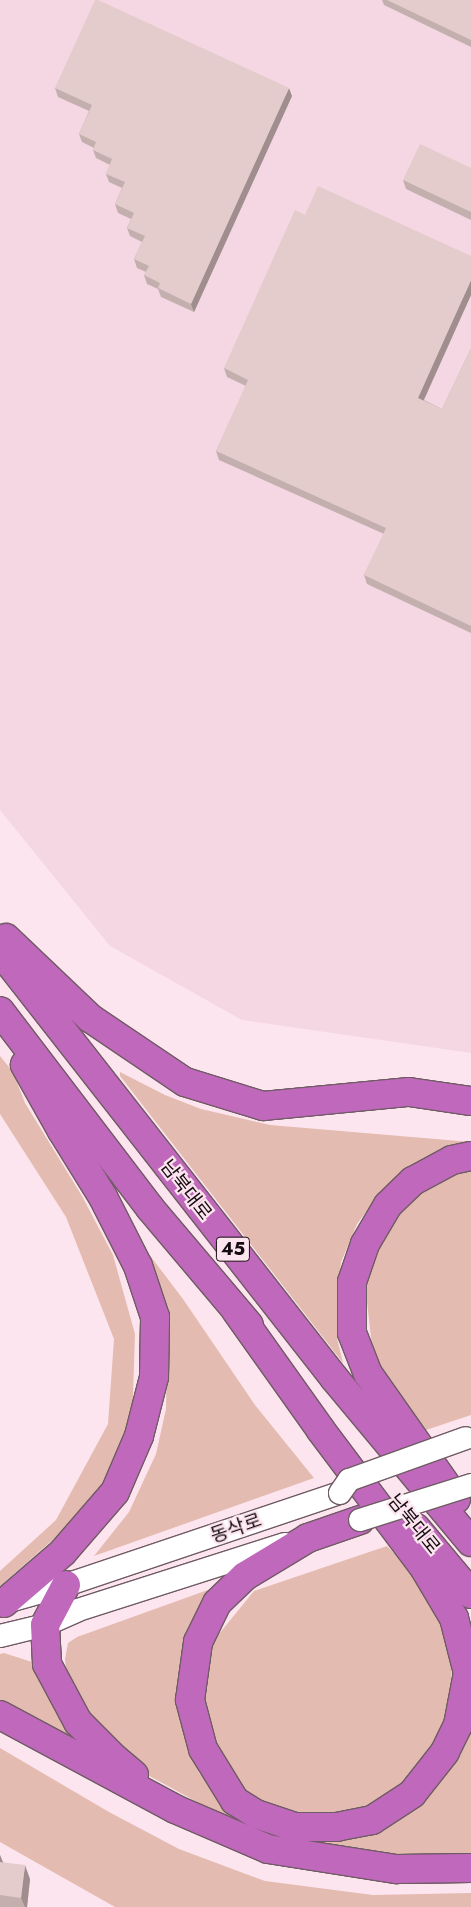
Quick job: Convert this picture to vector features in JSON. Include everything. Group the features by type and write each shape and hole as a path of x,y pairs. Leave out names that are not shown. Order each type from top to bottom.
{"highway":[{"path":"0,932 90,1018 185,1082 263,1106 409,1092 471,1101"},
{"name":"남북대로","path":"0,951 335,1378 471,1542"},
{"name":"남북대로","path":"0,1011 150,1208 237,1312 304,1385 471,1594"},
{"path":"0,1020 62,1131 103,1197 138,1266 155,1317 154,1377 139,1436 115,1492 63,1552 2,1603"},
{"path":"471,1156 452,1160 413,1181 388,1205 365,1244 352,1282 352,1333 368,1374 471,1521"},
{"path":"237,1312 320,1429 425,1569 454,1618 468,1673 458,1725 445,1752 412,1794 372,1820 336,1827 295,1827 256,1814 235,1801 203,1749 190,1700 198,1642 217,1603 245,1576 308,1538 360,1520"},
{"path":"66,1586 44,1624 47,1664 78,1722 114,1758 175,1809"},
{"path":"0,1715 175,1809 268,1849 396,1869 471,1868"}],"main road":[{"name":"동삭로","path":"2,1603 66,1586 340,1493 469,1441"},
{"name":"동삭로","path":"0,1636 44,1624 78,1610 471,1485"}],"shaded area":[{"path":"0,0 471,0 471,1053 242,1020 110,946 0,810"},
{"path":"0,1056 13,1072 25,1103 82,1196 113,1255 135,1334 132,1425 89,1508 0,1586 0,1571 56,1520 108,1424 114,1339 66,1217 0,1114"},
{"path":"120,1072 165,1095 201,1109 270,1125 471,1142 471,1147 401,1177 374,1201 357,1224 341,1262 337,1303 337,1338 343,1363 120,1076"},
{"path":"471,1166 471,1415 426,1430 377,1366 373,1355 365,1284 380,1232 417,1191"},
{"path":"142,1245 183,1299 255,1405 314,1478 94,1556 129,1512 156,1454 166,1409 167,1363"},
{"path":"387,1546 427,1588 451,1654 452,1693 442,1733 418,1775 373,1808 307,1821 262,1805 236,1785 215,1748 201,1707 214,1640 254,1591"},
{"path":"230,1582 200,1623 189,1745 199,1773 229,1807 303,1838 370,1835 425,1798 471,1725 471,1858 405,1857 287,1842 219,1814 133,1767 93,1726 68,1685 65,1659 68,1643 77,1637"},
{"path":"4,1653 32,1662 50,1700 83,1745 0,1702 0,1654"},
{"path":"0,1748 109,1812 179,1849 265,1881 373,1895 471,1893 471,1907 115,1907 0,1842"}],"building":[{"path":"95,0 289,88 191,304 158,288 160,283 144,275 149,266 134,259 145,236 127,228 134,213 115,204 125,182 106,174 112,159 93,150 96,142 79,134 92,105 55,88"},
{"path":"387,0 471,0 471,40"},
{"path":"420,144 471,168 471,212 403,180"},
{"path":"318,186 471,256 471,280 418,398 442,409 471,348 471,626 364,575 386,528 216,451 248,380 224,368 295,210 305,215"},
{"path":"0,1862 25,1865 21,1898 0,1895"}]}
